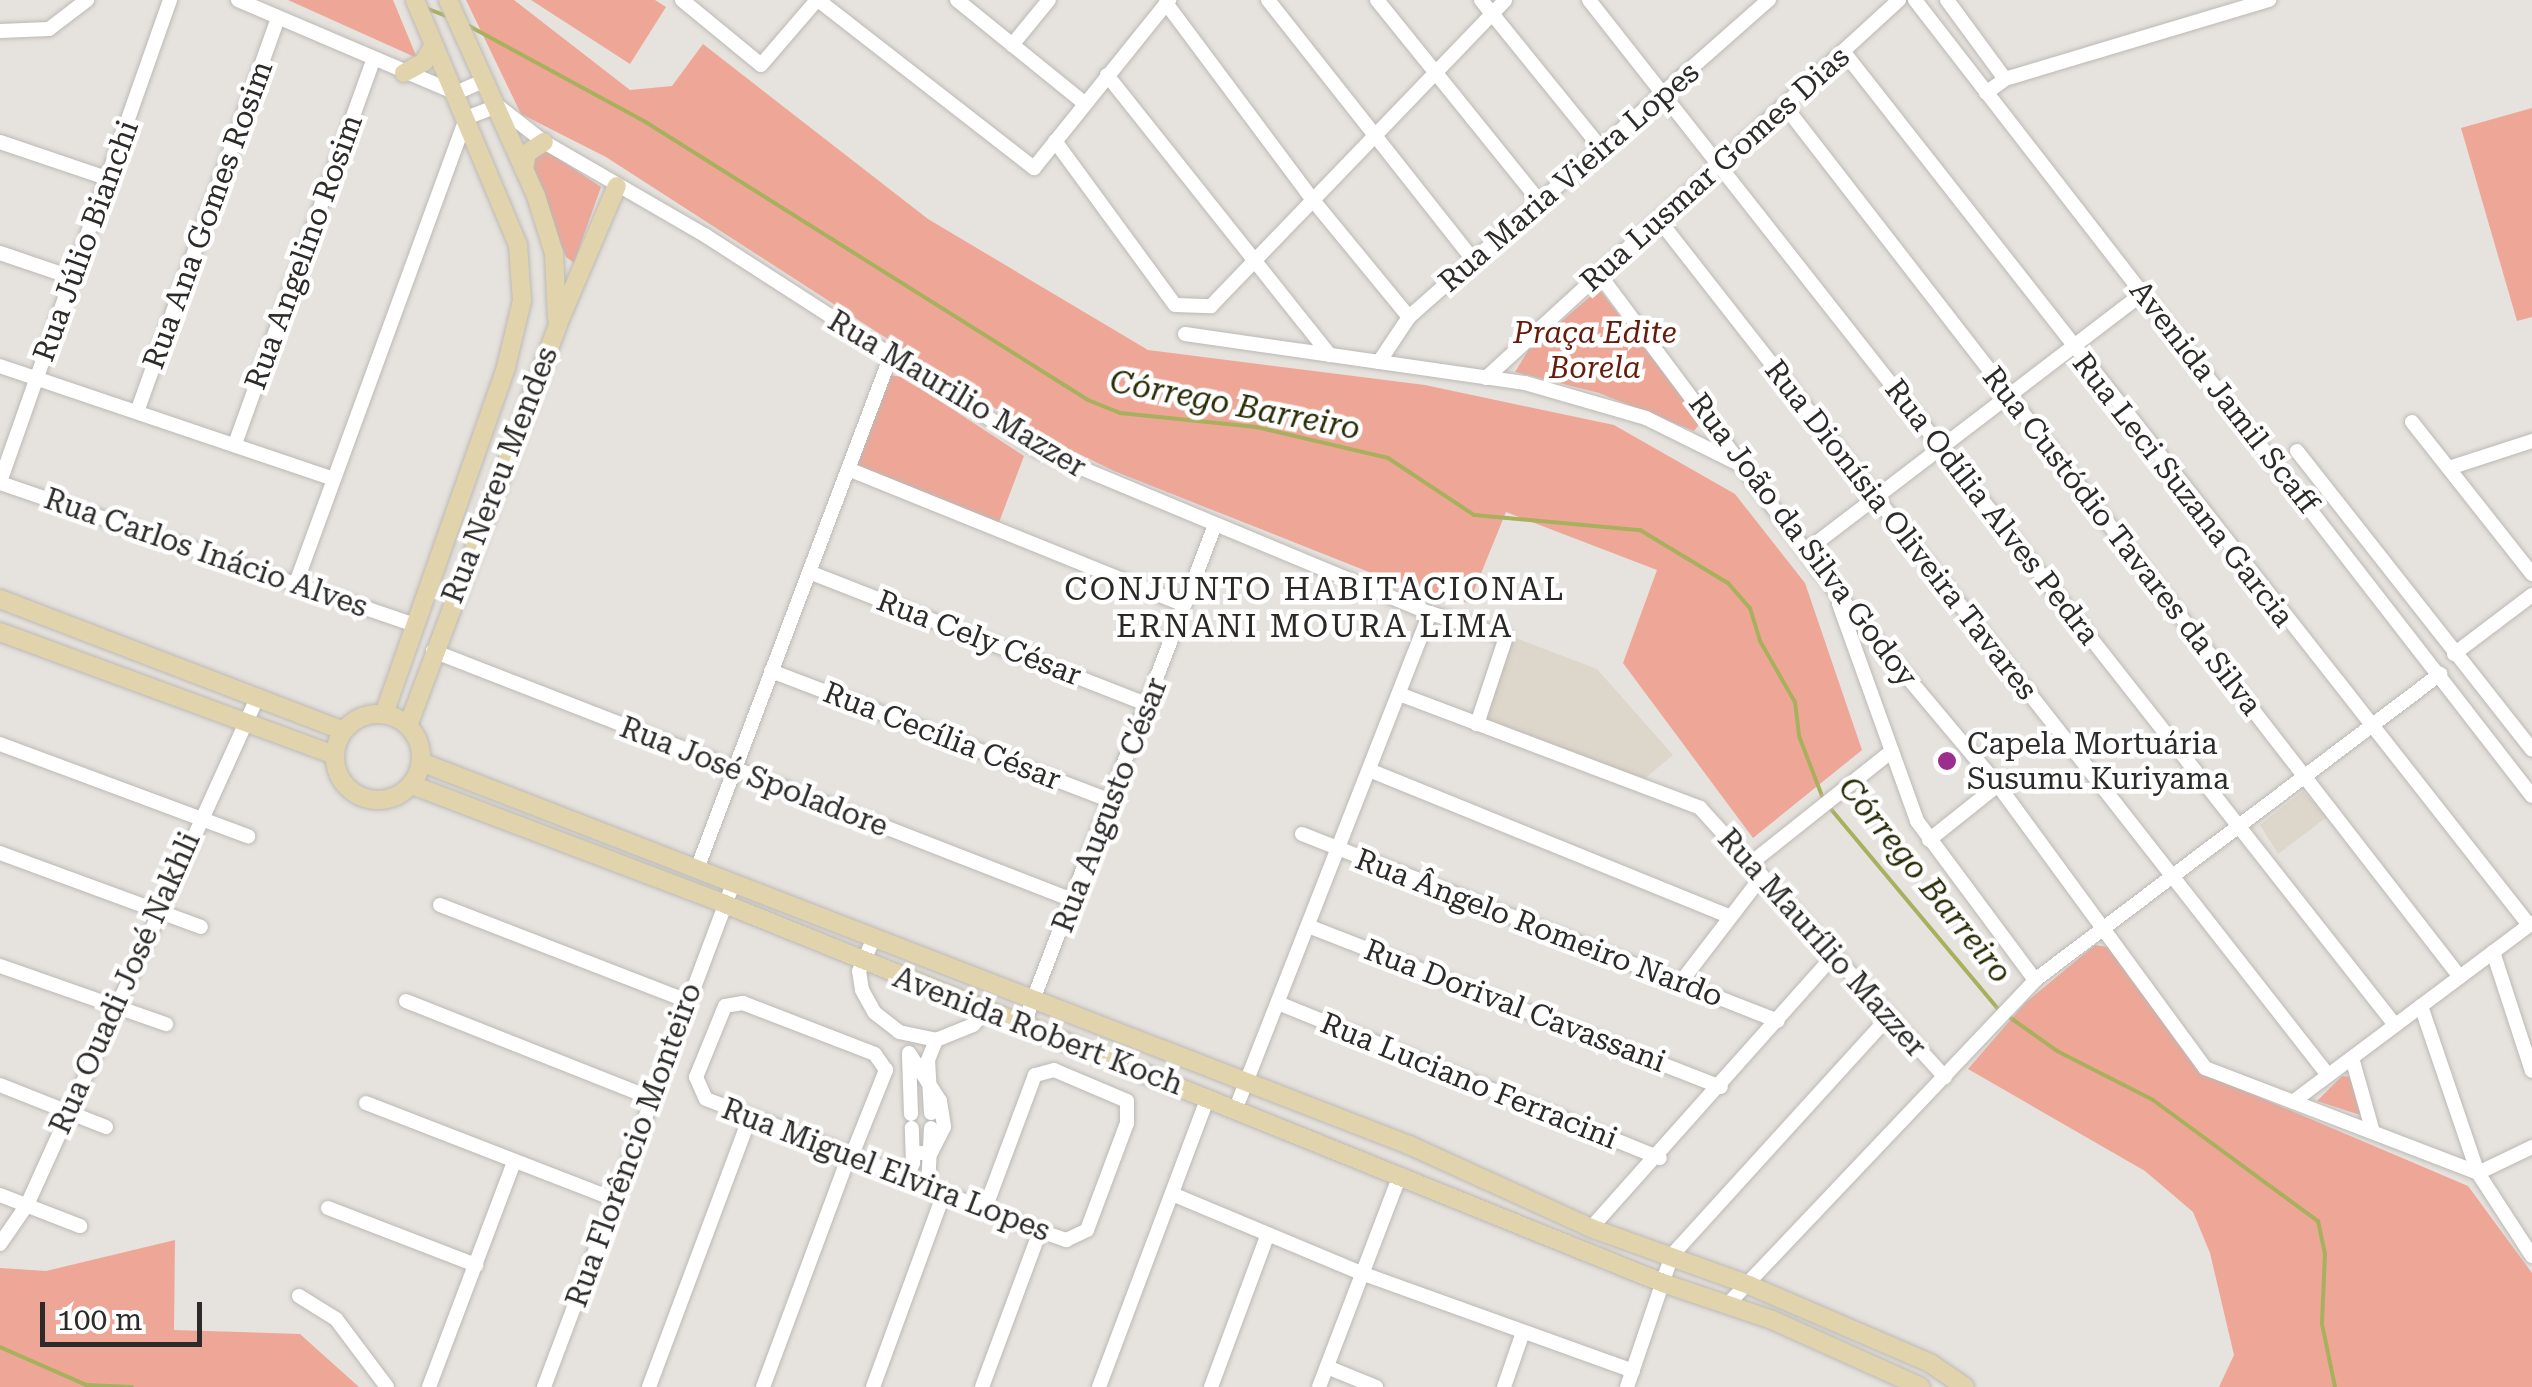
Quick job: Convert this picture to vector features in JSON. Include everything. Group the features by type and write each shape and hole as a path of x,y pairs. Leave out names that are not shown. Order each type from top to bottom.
{"main road":[{"name":"Rua Nereu Mendes","path":"408,726 558,324 554,254 498,106 448,0"},
{"name":"Rua Nereu Mendes","path":"384,714 412,624 506,367 522,301 518,245 418,6"},
{"path":"404,73 424,62 434,45"},
{"path":"524,169 527,153 544,142"},
{"path":"558,324 616,186"},
{"path":"435,562 446,552 460,558 456,591"},
{"path":"0,599 343,731"},
{"path":"0,632 334,755"},
{"path":"384,714 408,726 421,762 412,784 389,799 362,798 341,781 334,755 343,731 361,718 384,714"},
{"name":"Avenida Robert Koch","path":"421,762 1247,1082 1592,1228 1749,1285 1930,1363 1965,1387"},
{"name":"Avenida Robert Koch","path":"412,784 1236,1108 1663,1283 1728,1304 1921,1387"}],"street":[{"path":"0,31 49,28 87,0"},
{"name":"Rua Júlio Bianchi","path":"0,482 170,0"},
{"path":"238,0 456,93 485,80"},
{"path":"682,0 761,65 818,0 1034,168 1168,2 1312,199 1409,317"},
{"path":"957,0 1084,103"},
{"path":"1012,45 1049,0"},
{"path":"1268,0 1371,138 1474,260"},
{"path":"1377,0 1540,202"},
{"path":"1481,0 1600,147"},
{"path":"1056,141 1175,305 1211,306 1504,0"},
{"name":"Rua Odília Alves Pedra","path":"1588,0 2395,1026"},
{"name":"Rua Maria Vieira Lopes","path":"1379,362 1409,317 1769,0"},
{"name":"Rua Lusmar Gomes Dias","path":"1486,378 1899,0"},
{"name":"Avenida Jamil Scaff","path":"1915,0 2532,796"},
{"path":"1947,0 2005,79"},
{"path":"1986,93 2005,79 2270,0"},
{"name":"Rua Ana Gomes Rosim","path":"137,412 278,18"},
{"name":"Rua Leci Suzana Garcia","path":"1843,51 2368,728 2531,924"},
{"name":"Rua Angelino Rosim","path":"235,444 373,60"},
{"path":"1108,75 1330,355"},
{"name":"Rua Custódio Tavares da Silva","path":"1784,105 2460,977"},
{"path":"296,583 466,118 498,106"},
{"name":"Rua Maurilio Mazzer","path":"498,106 544,142 706,236 1040,451 1430,613 1506,637 1477,724"},
{"path":"0,142 109,179"},
{"path":"445,174 466,154 482,156"},
{"name":"Rua Dionísia Oliveira Tavares","path":"1659,220 2170,879 2328,1076"},
{"path":"0,253 74,278"},
{"name":"Rua João da Silva Godoy","path":"1600,274 1748,468 1835,591 1998,786 2205,1068 2478,1174"},
{"path":"1807,550 2143,293"},
{"path":"1184,334 1486,378 1646,418 1748,468"},
{"path":"698,869 890,358"},
{"path":"0,366 333,479"},
{"path":"2412,422 2532,574"},
{"path":"2449,468 2532,441"},
{"path":"2297,451 2532,750"},
{"path":"848,469 1184,605"},
{"path":"2294,487 2314,474"},
{"name":"Rua Carlos Inácio Alves","path":"0,482 412,624"},
{"name":"Rua Augusto César","path":"1022,1026 1075,901 1215,525"},
{"name":"Rua Cely César","path":"809,572 1148,704"},
{"path":"1835,591 1928,840 2036,980"},
{"path":"2454,654 2532,595"},
{"path":"1236,1108 1430,613"},
{"name":"Rua José Spoladore","path":"433,651 1075,901"},
{"name":"Rua Cecília César","path":"772,671 1112,801"},
{"path":"1728,1304 2036,980 2440,674"},
{"path":"1398,694 1477,724"},
{"name":"Rua Ouadi José Nakhli","path":"2,1244 27,1205 66,1111 258,696"},
{"name":"Rua Maurílio Mazzer","path":"1477,724 1700,808 1887,1019 1945,1077"},
{"path":"0,744 248,836"},
{"path":"1751,864 1892,751"},
{"path":"1369,770 1729,916"},
{"path":"1928,840 1998,786"},
{"name":"Rua Ângelo Romeiro Nardo","path":"1302,834 1778,1021"},
{"path":"0,853 201,927"},
{"path":"1680,983 1762,876"},
{"name":"Rua Florêncio Monteiro","path":"544,1387 733,884"},
{"path":"440,905 688,1001"},
{"path":"2294,1101 2531,924"},
{"name":"Rua Dorival Cavassani","path":"1308,926 1721,1087"},
{"path":"873,940 862,962 865,998 898,1032 929,1080 944,1127 931,1152"},
{"path":"2493,952 2532,1071"},
{"path":"1592,1228 1660,1158 1834,955"},
{"path":"0,966 166,1024"},
{"path":"406,1002 653,1099"},
{"name":"Rua Miguel Elvira Lopes","path":"852,1155 885,1064 875,1054 730,1003 696,1077 696,1089 750,1117 852,1155 928,1187 984,1209 1040,1230 1079,1239 1130,1110 1120,1095 1054,1070 1032,1080 984,1209"},
{"name":"Rua Luciano Ferracini","path":"1278,1003 1660,1158"},
{"path":"2421,1006 2478,1174 2532,1256"},
{"path":"898,1032 936,1040 973,1025 985,1012"},
{"path":"1627,1387 1672,1256 1887,1019"},
{"path":"928,1187 929,1080 936,1040"},
{"path":"906,1178 912,1154 908,1053"},
{"path":"2352,1058 2373,1132"},
{"path":"0,1085 106,1127"},
{"path":"1099,1387 1208,1097"},
{"path":"366,1103 614,1198"},
{"path":"649,1387 750,1117"},
{"path":"2478,1174 2532,1147"},
{"path":"912,1154 931,1152"},
{"path":"763,1387 852,1155"},
{"path":"430,1387 514,1162"},
{"path":"1320,1387 1400,1175"},
{"path":"873,1387 944,1193"},
{"path":"0,1194 80,1226"},
{"path":"1172,1194 1361,1273 1633,1371"},
{"path":"328,1208 476,1265"},
{"path":"982,1387 1040,1230"},
{"path":"1211,1387 1268,1234"},
{"path":"299,1296 336,1319 387,1387"},
{"path":"1504,1387 1523,1332"},
{"path":"1327,1367 1376,1387"}],"shaded area":[{"path":"1513,637 1597,669 1673,755 1643,780 1483,719"},
{"path":"2303,791 2327,817 2278,854 2260,825"}],"green space":[{"path":"288,0 393,0 417,58"},
{"path":"466,0 514,0 630,90 672,86 703,44 928,219 1148,350 1425,385 1614,425 1735,494 1805,583 1862,750 1753,838 1623,663 1657,570 1506,512 1469,603 1379,576 1114,471 1024,427 606,157 521,114"},
{"path":"531,0 655,0 666,7 630,64"},
{"path":"2532,108 2532,317 2517,321 2461,128"},
{"path":"540,146 601,187 574,263 566,257 532,173 530,152"},
{"name":"Praça Edite Borela","path":"1599,289 1701,422 1694,431 1599,393 1515,372 1529,349"},
{"path":"889,375 903,377 1024,456 995,533 856,468"},
{"path":"2095,945 2108,947 2214,1078 2468,1186 2532,1273 2532,1387 2219,1387 2234,1355 2210,1253 2193,1212 2145,1171 1968,1069 2025,1003"},
{"path":"2342,1076 2352,1077 2363,1116 2317,1101"},
{"path":"175,1240 174,1330 300,1334 359,1387 0,1387 0,1268 46,1271"}],"waterway":[{"name":"Córrego Barreiro","path":"423,7 447,16"},
{"name":"Córrego Barreiro","path":"469,26 644,121 1088,400 1120,413 1256,427 1388,458 1474,515 1640,530 1728,583 1750,608 1760,641 1795,702 1799,736 1824,801"},
{"name":"Córrego Barreiro","path":"1830,808 2000,1011"},
{"name":"Córrego Barreiro","path":"2008,1016 2057,1051 2153,1100 2318,1221 2325,1254 2322,1324 2335,1387"},
{"path":"0,1347 86,1385 132,1387"}],"place":[{"name":"Capela Mortuária Susumu Kuriyama","path":"1947,761"}],"district":[{"name":"CONJUNTO HABITACIONAL ERNANI MOURA LIMA","path":"1315,608"}]}
